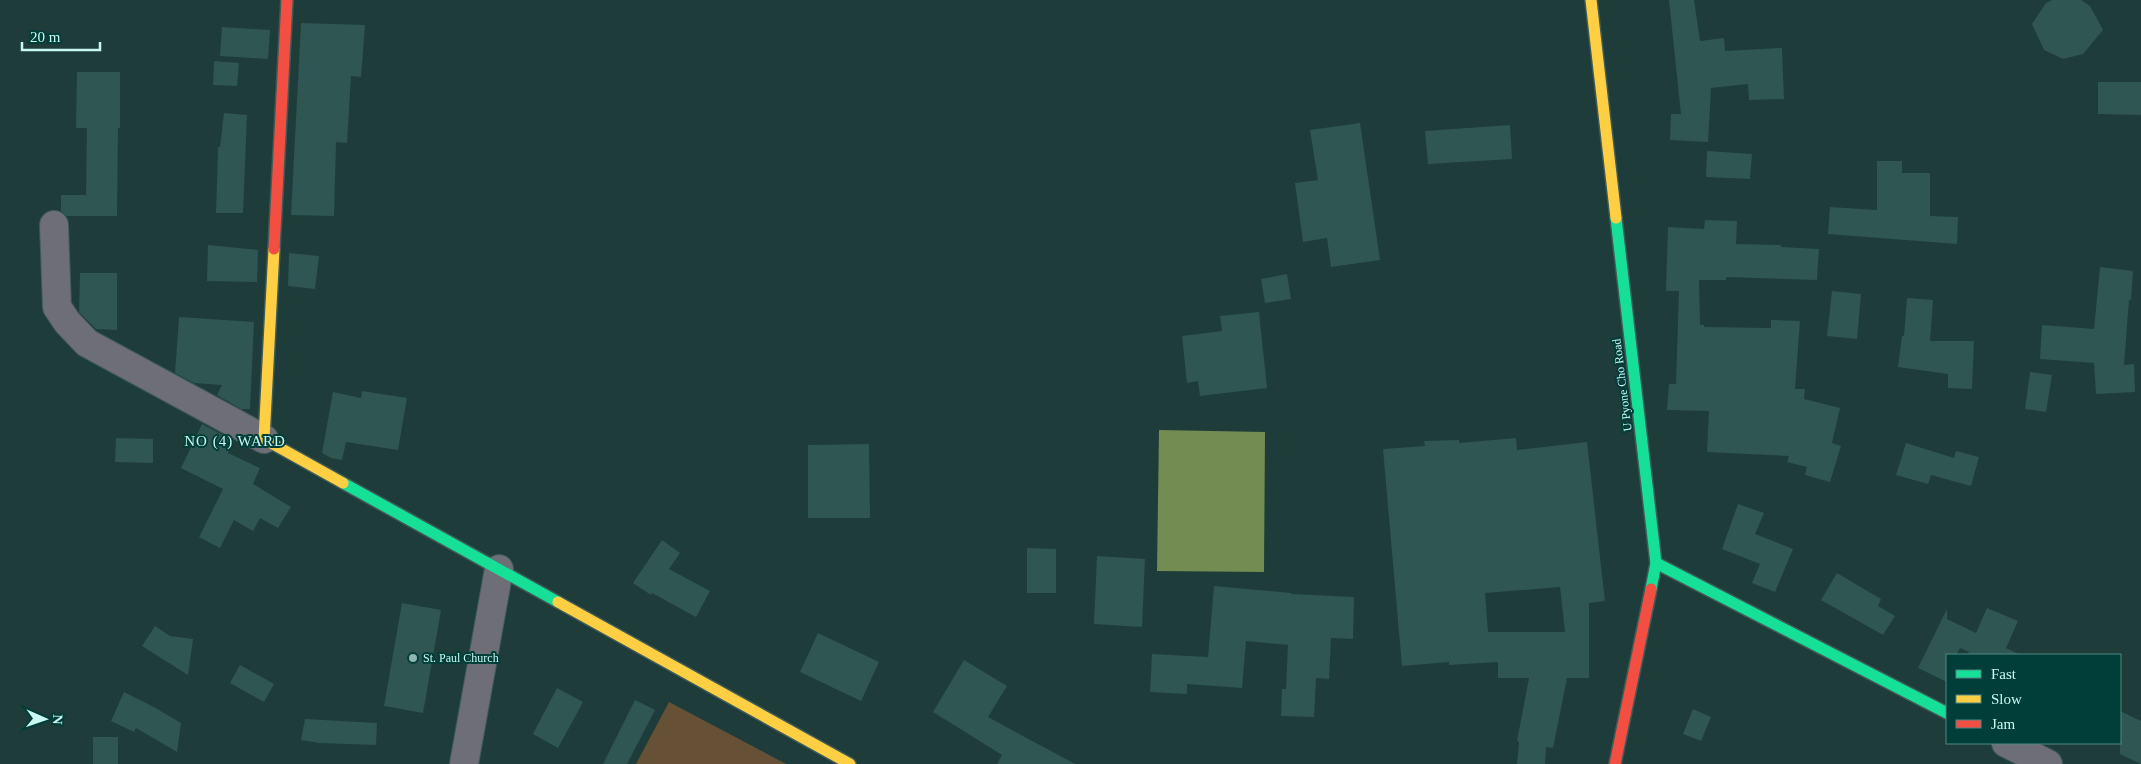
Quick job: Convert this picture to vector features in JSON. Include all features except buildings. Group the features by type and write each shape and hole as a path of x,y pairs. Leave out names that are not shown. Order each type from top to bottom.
{"street":[{"path":"264,439 287,0"},
{"name":"U Pyone Cho Road","path":"1591,0 1656,563 1615,764"},
{"path":"54,225 58,307 67,322 87,342 850,764"},
{"path":"1656,563 1946,711"},
{"path":"464,764 499,569"},
{"path":"2008,744 2048,764"}],"shaded area":[{"path":"1159,430 1265,432 1264,572 1157,571"},
{"path":"669,702 786,764 636,764"}],"traffic: fast":[{"path":"1616,218 1656,563 1651,589"},
{"path":"343,483 558,602"},
{"path":"1656,563 1946,712"}],"traffic: slow":[{"path":"1591,0 1616,218"},
{"path":"274,249 264,439 343,483"},
{"path":"558,602 850,764"}],"traffic: jam":[{"path":"274,249 287,0"},
{"path":"1615,764 1651,589"}],"place":[{"name":"St. Paul Church","path":"413,658"}],"district":[{"name":"NO (4) WARD","path":"235,441"}]}
